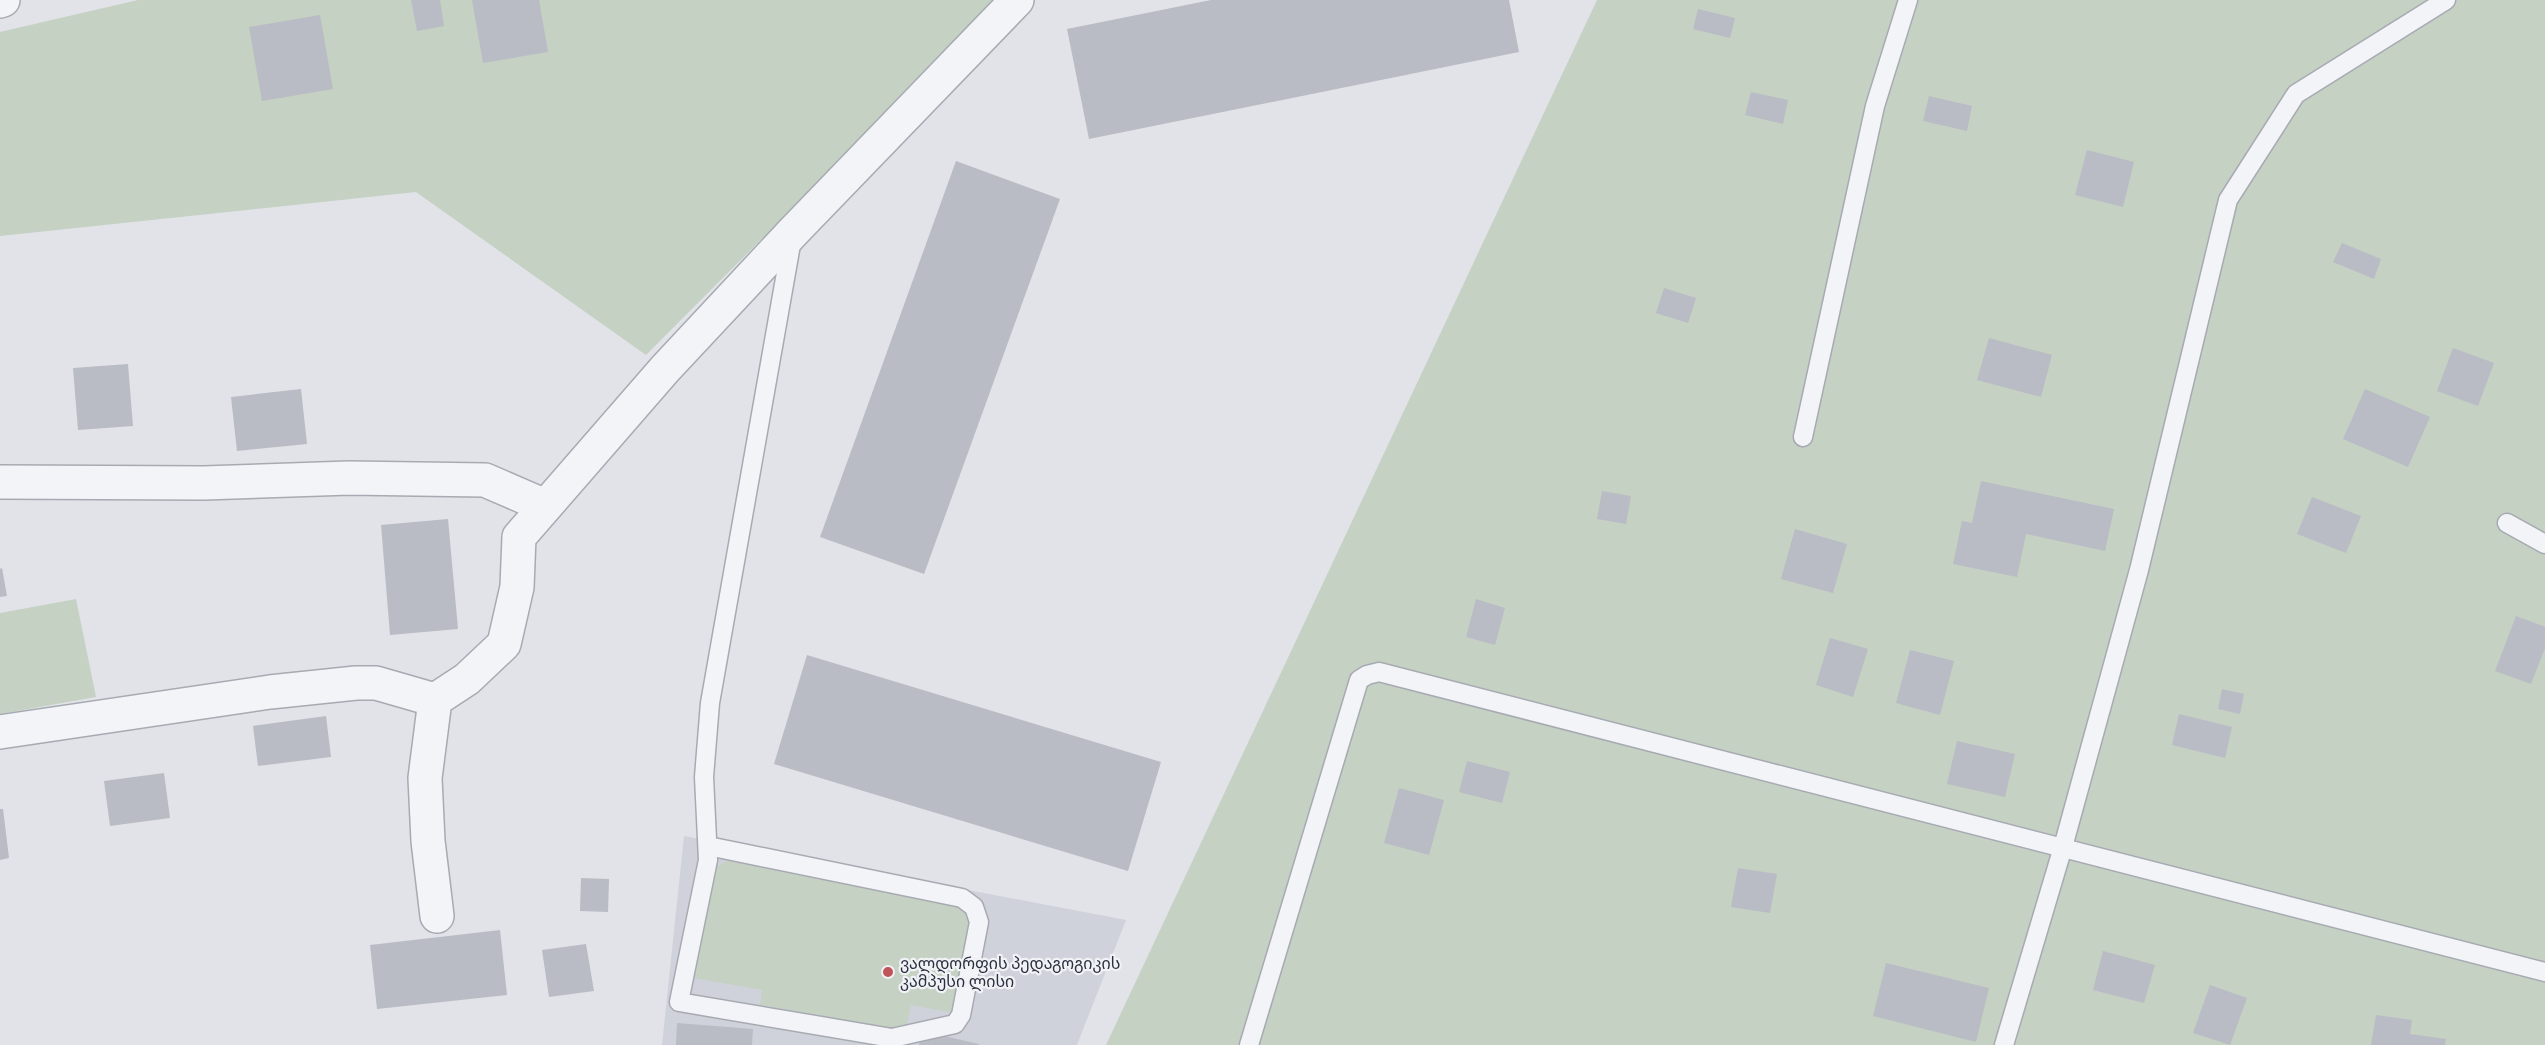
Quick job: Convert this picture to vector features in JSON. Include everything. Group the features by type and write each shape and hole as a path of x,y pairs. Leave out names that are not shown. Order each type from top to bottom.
{"street":[{"path":"437,916 428,841 425,778 435,700 466,679 504,644 517,587 519,537 666,369 793,232 1017,0"},
{"path":"0,482 204,483 349,478 485,480 545,506"},
{"path":"0,732 270,692 356,683 376,683 435,700"}],"lane":[{"path":"1803,437 1875,106 1908,0"},
{"path":"2004,1045 2063,847 2139,570 2228,200 2296,94 2446,0"},
{"path":"708,846 962,898 974,907 979,922 961,1015 955,1024 892,1038 679,1002 705,879 708,846 704,777 710,703 793,232"},
{"path":"2507,523 2545,544"},
{"path":"1249,1045 1359,680 1379,672 2545,972"}],"shaded area":[{"name":"ვალდორფის პედაგოგიკის კამპუსი ლისი","path":"684,836 1126,920 1077,1045 662,1045"}],"green space":[{"path":"138,0 1000,0 646,355 416,192 0,236 0,32"},
{"path":"1597,0 2545,0 2545,1045 1106,1045"},
{"path":"76,599 96,697 0,714 0,613"},
{"path":"729,860 960,906 971,919 954,1013 911,1005 906,1031 760,1005 762,990 694,978 714,868"}],"building":[{"path":"411,0 440,0 444,26 417,31"},
{"path":"472,0 539,0 548,52 483,63"},
{"path":"1211,0 1509,0 1519,52 1089,139 1067,29"},
{"path":"1698,9 1735,18 1730,38 1693,29"},
{"path":"320,15 333,89 262,101 249,27"},
{"path":"1751,92 1788,100 1783,124 1745,115"},
{"path":"1929,96 1972,106 1967,131 1923,121"},
{"path":"2087,150 2134,162 2123,207 2075,195"},
{"path":"956,161 1060,199 924,574 820,537"},
{"path":"2342,243 2381,259 2374,279 2333,262"},
{"path":"1664,288 1696,298 1688,323 1656,313"},
{"path":"1989,338 2052,355 2041,397 1977,380"},
{"path":"2453,348 2494,363 2478,406 2437,391"},
{"path":"128,364 133,426 78,430 73,368"},
{"path":"301,389 307,444 237,451 231,397"},
{"path":"2365,389 2430,417 2408,467 2343,439"},
{"path":"1981,481 2114,509 2105,551 2026,534 2017,577 1953,564 1962,521 1972,523"},
{"path":"1602,491 1631,496 1626,524 1597,519"},
{"path":"2312,497 2361,516 2346,553 2297,534"},
{"path":"448,519 458,629 390,635 381,525"},
{"path":"1795,529 1847,544 1833,593 1781,579"},
{"path":"2,568 7,596 0,597 0,569"},
{"path":"1476,599 1505,608 1495,645 1466,637"},
{"path":"2516,616 2545,627 2545,648 2531,684 2495,671"},
{"path":"1830,638 1868,649 1853,697 1816,685"},
{"path":"1910,650 1954,661 1940,715 1896,703"},
{"path":"807,655 1161,762 1128,871 774,764"},
{"path":"2222,689 2244,694 2240,714 2218,709"},
{"path":"2179,714 2232,727 2225,758 2172,745"},
{"path":"326,716 331,757 258,766 253,726"},
{"path":"1957,741 2015,754 2005,797 1947,784"},
{"path":"1467,761 1510,772 1502,803 1459,792"},
{"path":"164,773 170,818 110,826 104,781"},
{"path":"1399,788 1444,800 1429,855 1384,843"},
{"path":"0,809 3,809 9,858 0,860"},
{"path":"1738,868 1777,874 1770,913 1731,907"},
{"path":"581,878 609,879 608,912 580,911"},
{"path":"500,930 507,995 377,1009 370,945"},
{"path":"586,944 594,991 549,997 542,950"},
{"path":"2103,951 2155,965 2144,1003 2093,990"},
{"path":"1886,963 1989,988 1976,1042 1873,1016"},
{"path":"2210,985 2247,998 2230,1045 2193,1033"},
{"path":"2376,1015 2412,1020 2410,1034 2446,1039 2445,1045 2371,1045"},
{"path":"677,1023 753,1029 752,1045 676,1045"},
{"path":"922,1031 979,1044 979,1045 919,1045"}],"place":[{"name":"ვალდორფის პედაგოგიკის კამპუსი ლისი","path":"888,972"}]}
